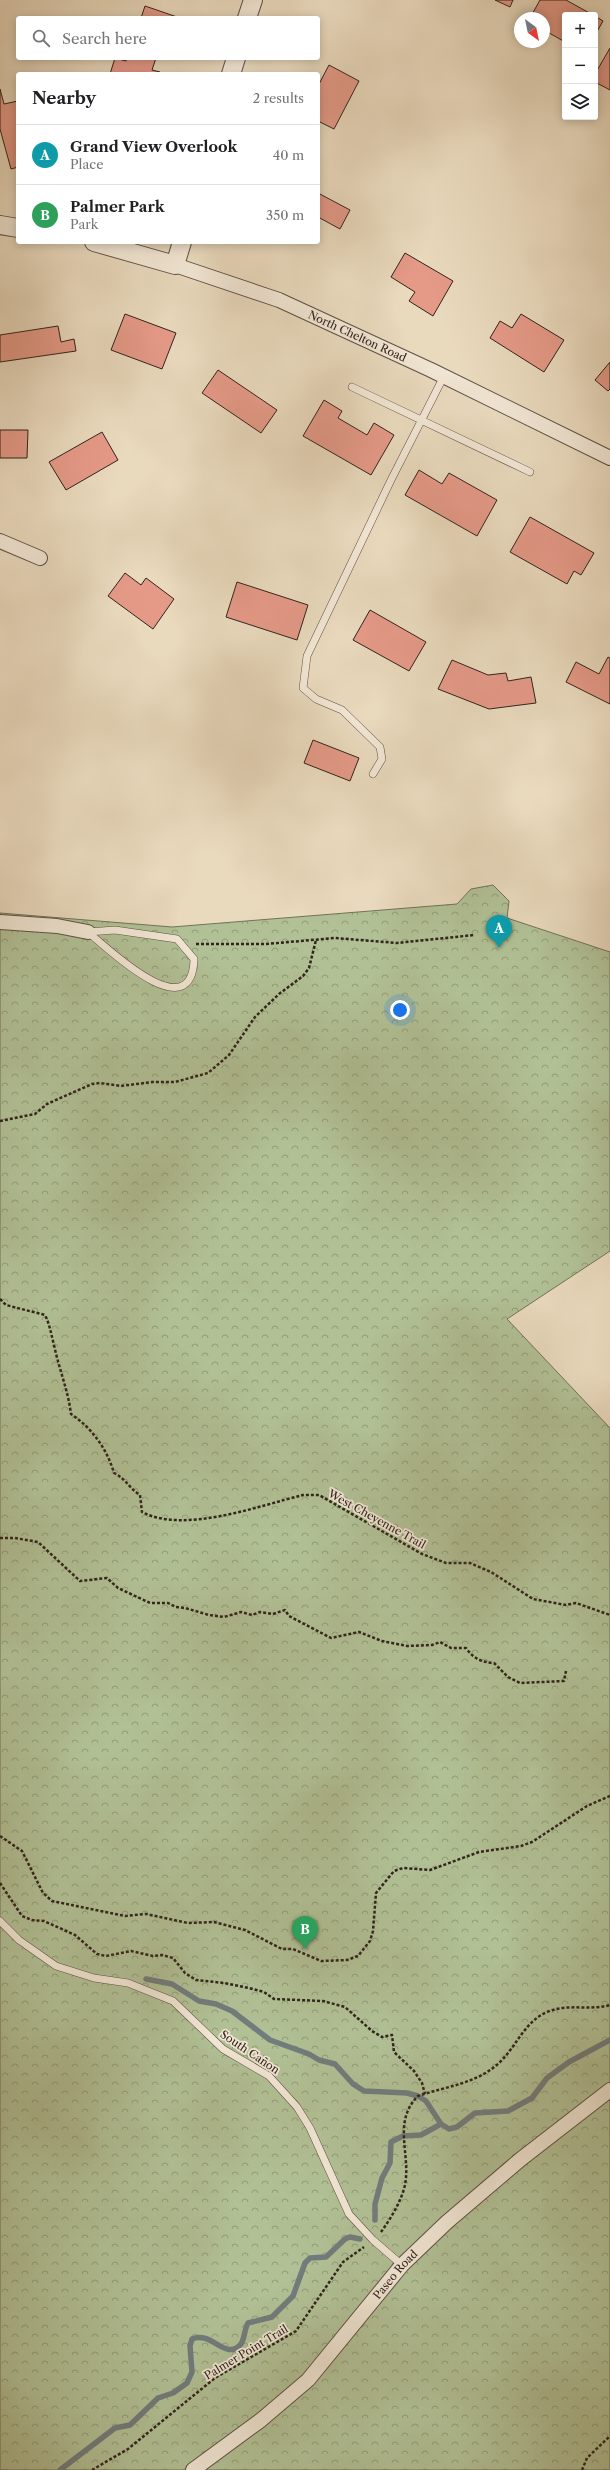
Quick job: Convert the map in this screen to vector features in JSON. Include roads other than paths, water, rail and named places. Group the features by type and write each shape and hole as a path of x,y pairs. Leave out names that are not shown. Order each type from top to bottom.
{"street":[{"path":"248,16 253,0"},
{"path":"232,72 235,60"},
{"path":"0,225 16,228"},
{"name":"North Chelton Road","path":"101,244 175,265 279,300 444,376 610,458"},
{"path":"175,265 181,244"},
{"path":"0,541 40,558"},
{"path":"0,922 57,926 88,932"},
{"name":"Paseo Road","path":"193,2470 261,2420 308,2380 402,2265 447,2222 521,2159 610,2090"}],"lane":[{"path":"373,774 382,759 380,746 342,710 316,699 303,688 307,656 444,376"},
{"path":"352,387 530,472"},
{"path":"115,930 177,939 194,959 194,970 189,981 179,987 164,988 124,963 88,932 115,930"},
{"name":"South Cañon","path":"0,1921 19,1940 56,1966 94,1978 128,1983 173,2001 217,2044 269,2076 297,2107 310,2128 341,2200 349,2214 373,2240 402,2265"}],"waterway":[{"path":"146,1979 172,1984 199,2001 216,2004 232,2011 270,2040 309,2054 319,2060 335,2064 353,2084 364,2091 407,2093 418,2096 426,2101 441,2124 449,2129 457,2127 475,2113 508,2111 532,2098 547,2078 569,2062 610,2040"},
{"path":"375,2220 375,2204 382,2178 390,2163 391,2142 403,2136 421,2135 441,2124"},
{"path":"60,2470 115,2428 130,2425 158,2398 173,2393 187,2383 192,2372 190,2346 192,2339 199,2337 212,2341 224,2348 230,2350 235,2349 241,2344 248,2323 272,2317 293,2296 305,2263 310,2258 326,2257 345,2239 350,2237 360,2239"}],"place":[{"name":"Grand View Overlook","path":"499,948"},
{"name":"Palmer Park","path":"305,1949"}]}
